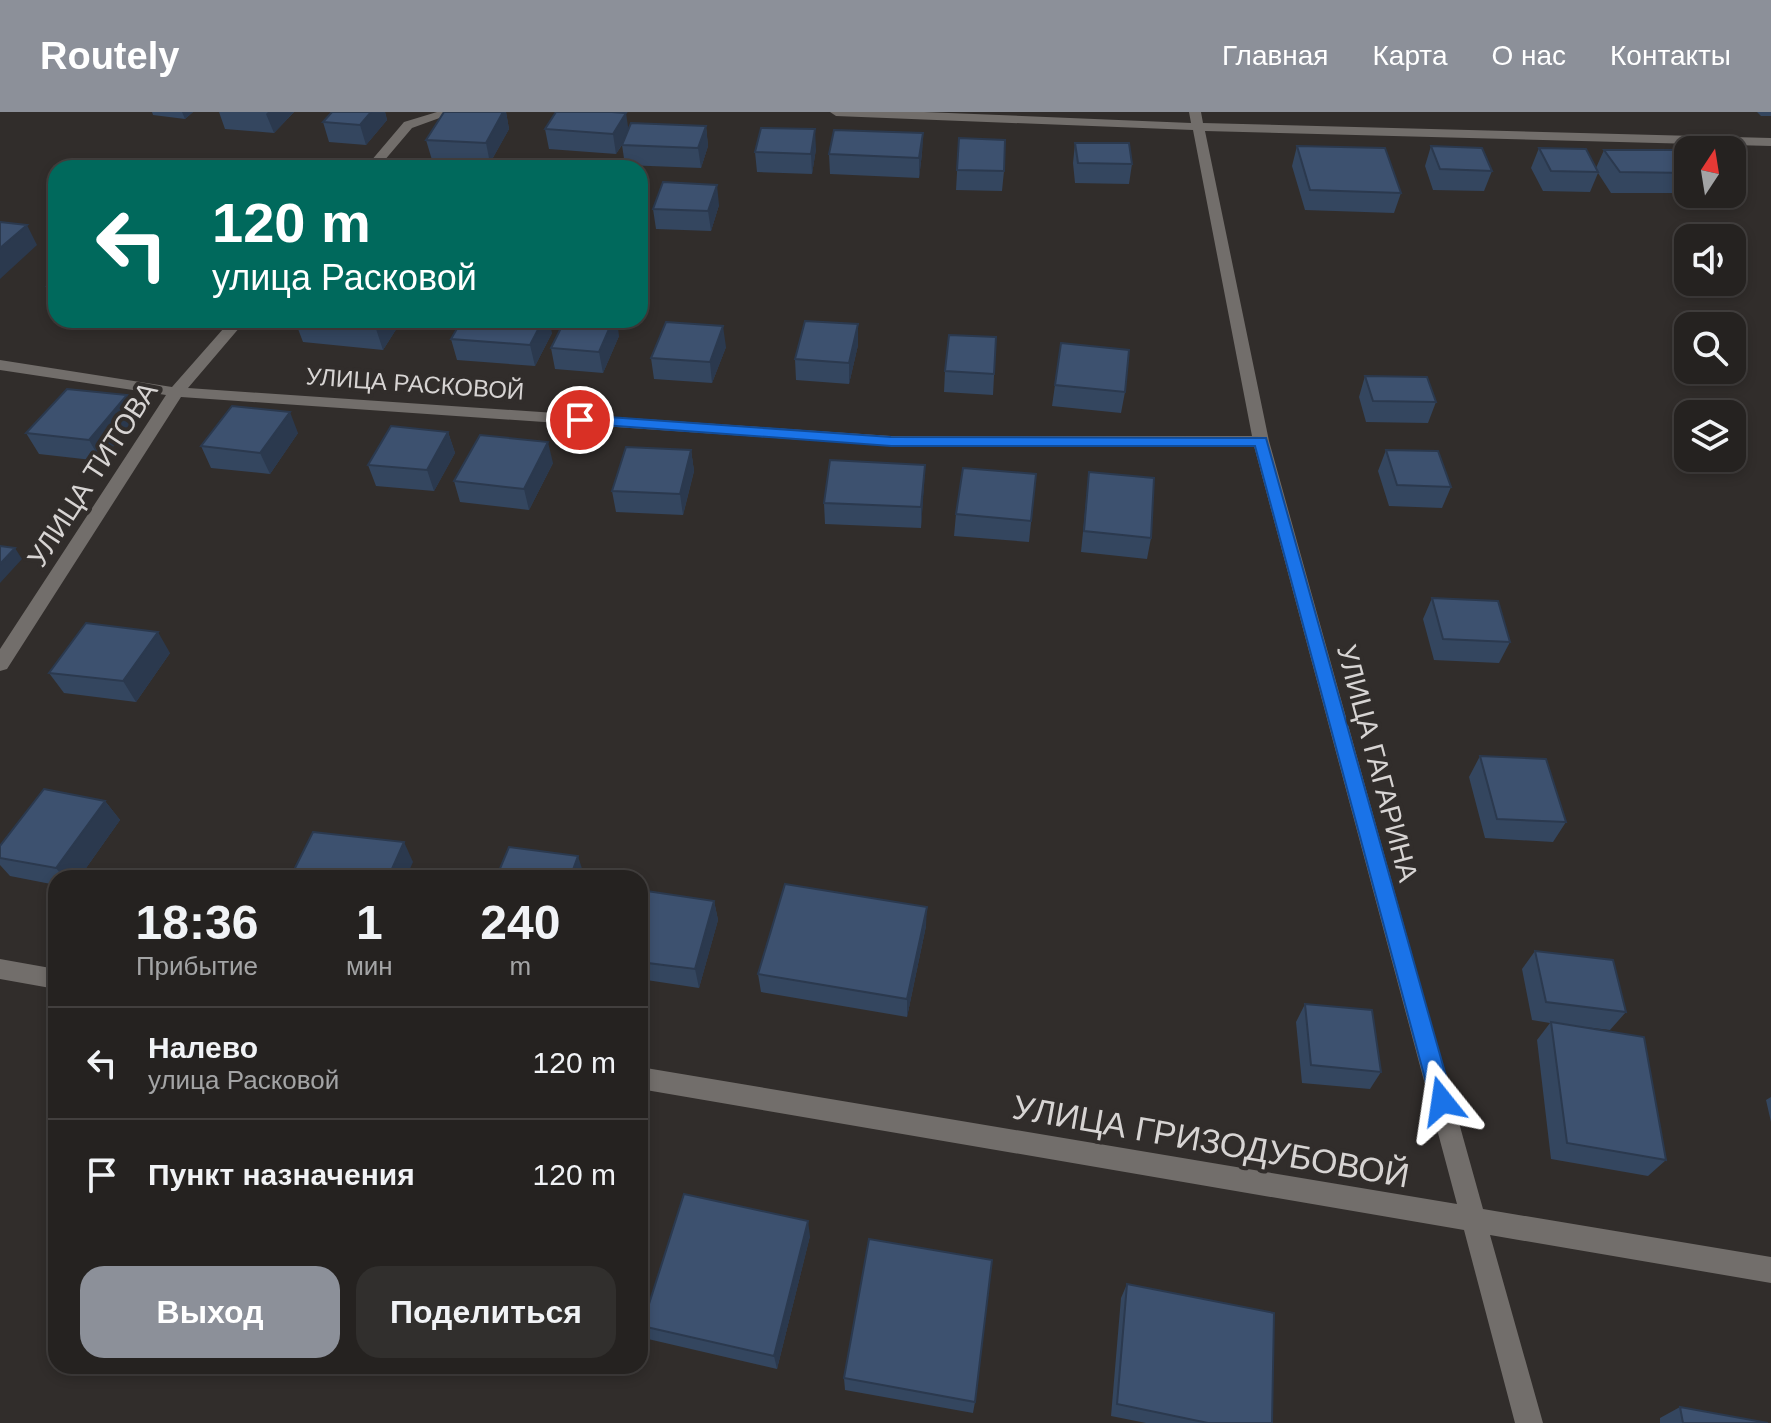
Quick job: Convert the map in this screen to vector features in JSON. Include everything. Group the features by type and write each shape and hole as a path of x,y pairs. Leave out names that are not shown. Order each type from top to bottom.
{"street":[{"path":"378,160 408,125 450,112"},
{"path":"836,112 1197,120 1771,142"},
{"name":"УЛИЦА ГАГАРИНА","path":"1197,120 1261,441 1529,1423"},
{"name":"УЛИЦА ТИТОВА","path":"0,664 176,392 232,328"},
{"name":"УЛИЦА РАСКОВОЙ","path":"0,365 176,392 891,441 1261,441"},
{"path":"0,969 48,978"},
{"name":"УЛИЦА ГРИЗОДУБОВОЙ","path":"648,1079 1771,1270"}],"building":[{"path":"332,112 371,112 360,125 323,122"},
{"path":"444,112 503,112 486,143 426,140"},
{"path":"556,112 626,113 613,134 545,129"},
{"path":"631,123 706,126 698,148 622,145"},
{"path":"761,128 815,129 811,154 755,152"},
{"path":"834,130 923,133 919,158 829,154"},
{"path":"959,138 1005,140 1004,171 957,170"},
{"path":"1075,143 1129,143 1132,164 1078,163"},
{"path":"1297,146 1385,148 1401,193 1310,190"},
{"path":"1431,146 1482,148 1492,171 1440,169"},
{"path":"1539,148 1586,149 1598,172 1551,171"},
{"path":"1604,150 1674,150 1674,173 1620,172"},
{"path":"663,182 717,185 708,211 653,209"},
{"path":"0,222 27,225 0,248"},
{"path":"805,321 858,324 849,363 795,359"},
{"path":"666,322 723,326 710,362 651,358"},
{"path":"457,328 539,328 530,345 451,339"},
{"path":"561,328 610,328 599,352 551,348"},
{"path":"949,335 996,337 994,374 945,371"},
{"path":"1061,343 1129,350 1125,392 1055,385"},
{"path":"1365,376 1427,377 1436,402 1373,401"},
{"path":"67,389 127,395 89,440 26,433"},
{"path":"232,406 290,412 260,453 201,446"},
{"path":"391,426 448,432 427,470 368,465"},
{"path":"480,435 548,442 524,489 454,481"},
{"path":"626,447 691,450 680,494 612,491"},
{"path":"1386,450 1438,451 1451,487 1397,485"},
{"path":"830,460 925,465 921,507 824,503"},
{"path":"963,468 1036,474 1031,521 956,514"},
{"path":"1089,472 1154,478 1151,538 1084,531"},
{"path":"0,546 15,548 0,564"},
{"path":"1432,598 1498,601 1510,642 1443,639"},
{"path":"86,623 158,632 123,681 49,673"},
{"path":"1480,756 1546,759 1566,822 1497,819"},
{"path":"44,789 105,801 56,868 0,858 0,846"},
{"path":"313,832 404,842 392,870 294,870"},
{"path":"509,847 578,856 573,870 499,870"},
{"path":"785,884 927,907 907,999 758,974"},
{"path":"648,891 714,901 695,969 648,963"},
{"path":"1535,951 1613,960 1626,1012 1546,1002"},
{"path":"1305,1004 1372,1010 1381,1072 1311,1065"},
{"path":"1551,1022 1644,1037 1666,1160 1567,1143"},
{"path":"684,1194 808,1221 774,1356 648,1327 648,1307"},
{"path":"869,1239 992,1260 975,1402 844,1378"},
{"path":"1127,1284 1274,1313 1272,1423 1208,1423 1117,1404"},
{"path":"1680,1407 1768,1423 1683,1423"}],"route":[{"path":"580,420 891,441 1261,441 1442,1101"}]}
